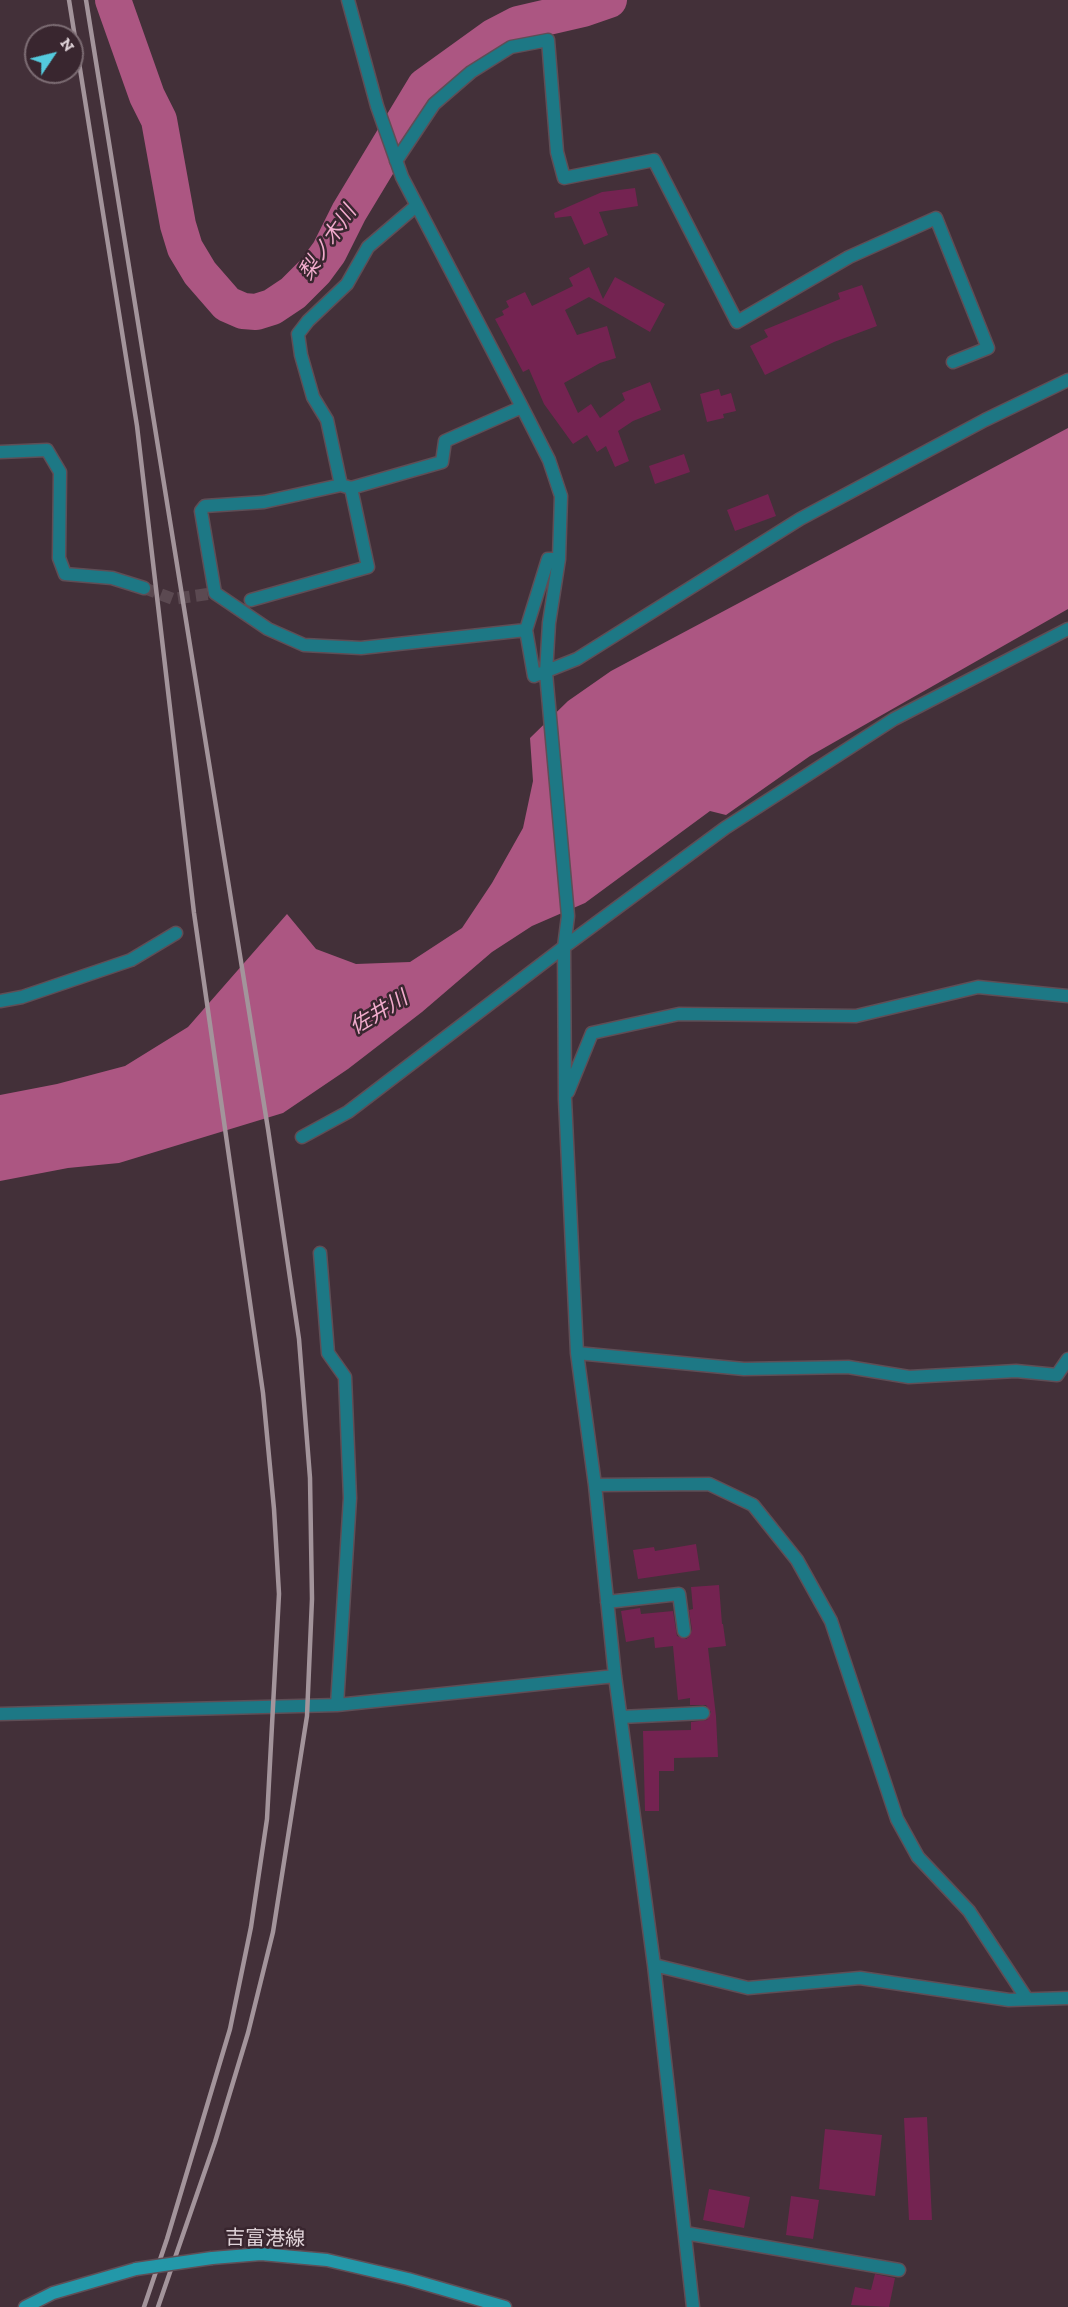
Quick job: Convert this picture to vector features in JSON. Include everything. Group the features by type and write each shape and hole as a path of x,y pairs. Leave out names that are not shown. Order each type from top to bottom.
{"main road":[{"name":"吉富港線","path":"25,2307 53,2294 136,2269 212,2258 261,2254 327,2260 408,2279 505,2307"}],"street":[{"path":"348,0 377,106 396,161 416,206 549,460 561,496 559,559 549,623 546,673 568,926 564,947 565,1099 577,1353 595,1485 615,1676 654,1965 693,2307"},
{"path":"396,161 434,104 471,72 511,46 548,40 557,152 564,178 654,160 737,322 849,257 936,218 988,348 953,362"},
{"path":"251,600 368,567 327,420 313,397 300,355 298,334 308,321 347,284 368,247 416,206"},
{"path":"559,559 548,559 526,630 534,676 546,673 577,658 800,519 985,420 1068,380"},
{"path":"522,406 445,441 442,462 346,487 264,502 205,506 201,510 215,593 268,629 304,645 361,648 526,630"},
{"path":"0,452 47,450 60,472 59,558 65,574 112,578 144,588"},
{"path":"302,1137 348,1112 564,947 725,828 894,719 1068,629"},
{"path":"0,1001 22,997 131,960 176,933"},
{"path":"565,1099 592,1033 678,1014 856,1016 978,987 1068,996"},
{"path":"320,1254 328,1353 345,1377 350,1498 337,1705"},
{"path":"577,1353 744,1369 848,1367 909,1377 1016,1371 1057,1375 1068,1359"},
{"path":"595,1485 709,1484 753,1504 797,1560 831,1621 897,1819 918,1857 969,1911 1027,1999"},
{"path":"607,1602 679,1594 684,1631"},
{"path":"0,1714 337,1705 615,1676"},
{"path":"621,1717 703,1713"},
{"path":"654,1965 748,1988 860,1978 1009,2000 1068,1998"},
{"path":"685,2233 898,2270"}],"water":[{"name":"佐井川","path":"1068,428 1068,609 810,756 726,815 710,811 585,903 532,926 492,952 422,1012 348,1069 283,1113 119,1163 68,1168 0,1181 0,1095 57,1084 125,1066 188,1027 287,914 316,949 356,964 410,962 462,928 492,883 523,828 533,781 530,738 568,701 611,671"}],"building":[{"path":"635,188 638,206 599,212 608,235 584,245 571,216 555,218 554,213 602,192"},
{"path":"589,267 603,299 615,277 665,304 650,332 589,297 565,310 577,335 607,326 616,358 600,363 564,383 578,413 591,404 600,418 625,400 622,393 650,382 661,410 633,421 618,431 629,461 615,467 606,446 597,452 587,435 573,444 544,404 529,369 523,372 495,319 504,315 502,311 509,307 506,301 525,292 532,306 573,286 569,278"},
{"path":"862,285 877,326 834,342 765,375 750,346 768,337 764,330 840,299 838,293"},
{"path":"719,389 721,396 731,393 736,411 723,414 724,418 707,422 700,394"},
{"path":"684,454 690,472 655,484 649,466"},
{"path":"768,494 776,516 735,531 727,510"},
{"path":"696,1544 700,1570 638,1579 633,1550 654,1547 655,1551"},
{"path":"719,1585 726,1646 708,1648 718,1757 674,1758 674,1771 659,1771 659,1811 645,1811 643,1731 691,1730 691,1722 707,1720 711,1712 706,1705 690,1705 690,1698 678,1700 673,1646 655,1648 654,1637 626,1642 621,1611 640,1608 641,1614 673,1611 677,1636 686,1639 692,1630 689,1610 693,1609 691,1587"},
{"path":"927,2117 932,2220 909,2220 904,2118"},
{"path":"825,2129 882,2135 875,2196 819,2189"},
{"path":"709,2189 750,2197 744,2228 703,2220"},
{"path":"791,2196 819,2200 813,2239 786,2235"},
{"path":"875,2274 895,2278 889,2307 851,2305 855,2287 871,2290"}],"waterway":[{"name":"梨ノ木川","path":"113,0 147,96 159,120 178,225 185,248 200,273 227,304 243,311 256,312 272,307 293,293 315,271 329,252 349,212 425,86 493,37 518,24 583,9 609,0"}],"tunnel":[{"path":"144,588 173,599 215,593"}],"railway":[{"path":"69,0 137,426 194,913 263,1393 279,1594 267,1819 251,1927 230,2029 167,2239 144,2307"},
{"path":"86,0 268,1129 299,1339 310,1478 312,1599 307,1716 273,1932 248,2033 215,2142 158,2307"}]}
